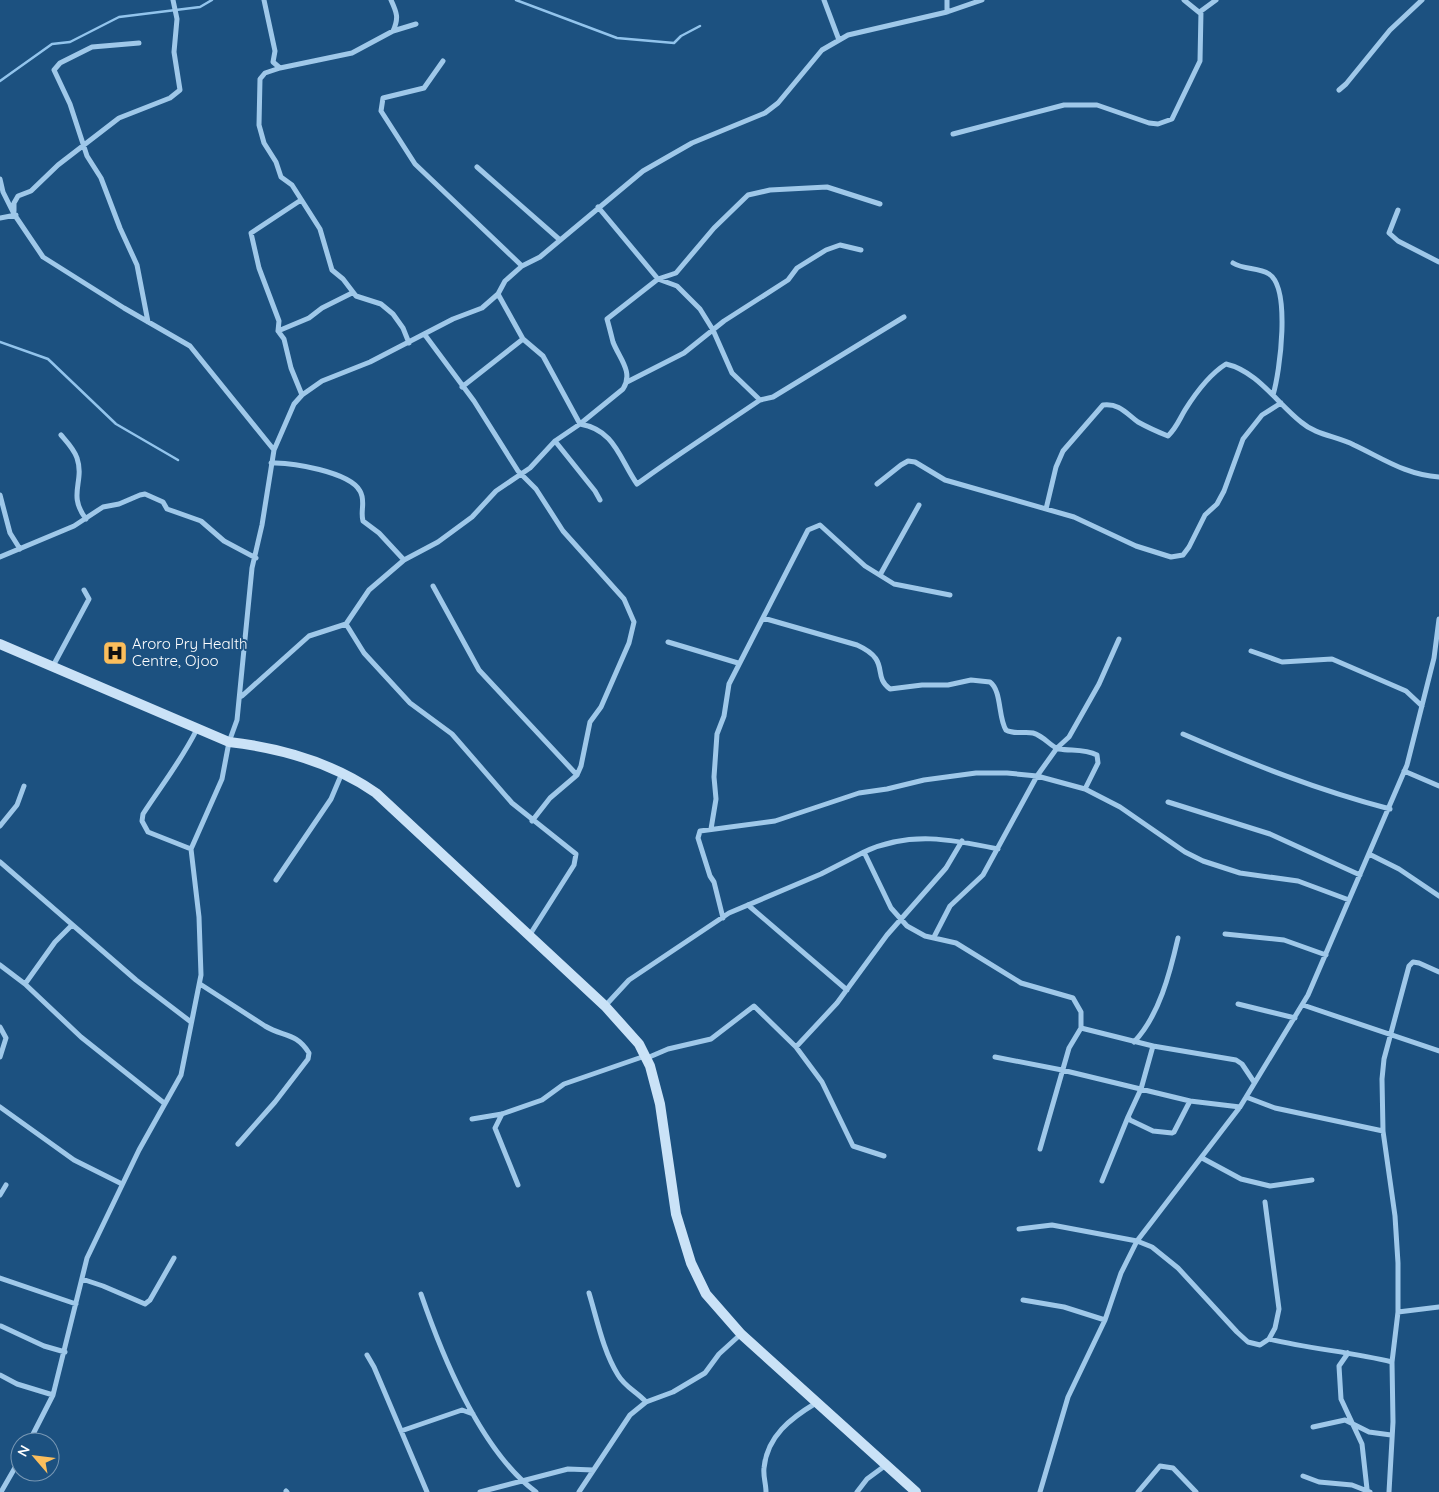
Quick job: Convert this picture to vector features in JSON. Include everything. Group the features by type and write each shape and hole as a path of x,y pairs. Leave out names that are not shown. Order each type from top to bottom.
{"main road":[{"path":"0,644 229,742 303,758 343,772 376,793 606,1006 632,1035 646,1057 660,1104 676,1214 691,1263 706,1294 741,1334 916,1492"}],"street":[{"path":"15,215 14,203 18,196 31,191 58,165 119,118 170,98 180,90 174,52 177,19 174,0"},
{"path":"264,0 275,51 273,62 280,68"},
{"path":"390,0 398,14 398,20 393,31"},
{"path":"824,0 839,40"},
{"path":"947,0 947,12"},
{"path":"34,1432 53,1395 66,1352 87,1258 122,1184 180,1075 200,984 199,918 191,850 222,779 229,742 238,720 250,581 256,558 274,450 290,411 302,395 322,382 409,343 453,319 482,308 498,294 505,281 522,266 540,257 643,171 692,143 765,113 778,103 822,50 848,35 947,12 982,0"},
{"path":"1184,0 1191,6 1201,10 1213,4 1216,0"},
{"path":"1339,90 1390,30 1422,0"},
{"path":"953,134 1064,105 1097,106 1150,123 1158,124 1172,119 1200,61 1201,10"},
{"path":"409,343 403,328 393,314 381,304 358,298 352,293 343,279 332,270 320,229 292,185 281,177 260,130 260,79 265,73 280,68 352,54 393,31 416,24"},
{"path":"139,43 92,47 60,63 54,68 54,74 70,104 92,164 101,178 120,228 137,265 148,322"},
{"path":"443,61 424,88 383,98 381,112 415,164 522,266"},
{"path":"477,167 560,240"},
{"path":"0,179 3,192 15,215 43,257 190,346 274,450"},
{"path":"627,382 624,365 614,343 607,319 658,280 676,273 714,228 748,196 770,190 827,187 880,204"},
{"path":"301,200 251,233 259,268 279,321 278,331 284,339 291,368 302,395"},
{"path":"598,207 658,280 677,286 700,309 713,330 732,373 760,400"},
{"path":"1398,210 1389,233 1398,241 1439,262"},
{"path":"0,218 15,215"},
{"path":"241,696 309,636 346,624 370,590 404,560 438,542 472,517 496,491 535,464 556,441 623,389 627,382 684,353 713,330 788,280 797,268 826,250 840,245 861,250"},
{"path":"1233,262 1238,266 1259,270 1271,275 1280,287 1282,358 1273,395"},
{"path":"278,331 309,318 322,308 352,293"},
{"path":"498,294 523,339 543,356 580,424"},
{"path":"580,424 595,427 613,442 637,484 695,442 710,435 760,400 773,397 904,317"},
{"path":"425,335 521,473 536,489 563,531 624,599 634,622 629,643 601,707 590,722 581,766 577,775 550,798 532,821"},
{"path":"462,387 523,339"},
{"path":"1046,509 1056,467 1063,452 1103,405 1111,404 1119,407 1139,422 1168,436 1178,427 1185,410 1208,380 1226,364 1238,366 1273,395 1302,424 1317,432 1354,445 1407,471 1439,477"},
{"path":"877,484 901,465 908,461 915,462 945,480 1074,517 1136,546 1171,557 1183,555 1190,547 1205,515 1217,504 1221,497 1243,439 1262,415 1281,403"},
{"path":"61,435 77,457 76,499 78,508 86,519"},
{"path":"556,441 600,500"},
{"path":"271,463 287,462 302,467 320,469 351,482 362,493 364,502 363,521 379,533 404,560"},
{"path":"0,557 86,519 103,507 119,504 132,497 145,494 164,502 167,509 201,522 224,541 256,558"},
{"path":"0,495 10,533 20,548"},
{"path":"880,575 919,505"},
{"path":"711,829 716,799 714,777 717,734 724,716 729,684 738,663 808,530 820,525 865,566 894,584 950,595"},
{"path":"433,586 479,670 577,775"},
{"path":"53,666 68,634 87,605 89,599 84,590"},
{"path":"763,618 857,645 871,651 879,664 882,681 890,689 922,685 948,685 971,680 990,682 997,692 998,706 1006,730 1013,733 1030,732 1043,736 1057,748 1097,755 1098,763 1085,789"},
{"path":"1040,1492 1068,1397 1105,1320 1126,1260 1137,1241 1240,1107 1303,1005 1326,955 1390,809 1404,771 1434,658 1439,619"},
{"path":"346,624 364,653 410,703 452,734 512,803 532,821 576,854 574,865 529,936"},
{"path":"934,937 950,906 983,875 1037,776 1057,748 1069,737 1100,684 1119,639"},
{"path":"668,642 738,663"},
{"path":"1251,651 1282,662 1332,658 1406,691 1422,706"},
{"path":"191,850 148,832 142,821 143,814 170,778 196,731 194,726"},
{"path":"1183,734 1254,765 1332,794 1390,809"},
{"path":"1404,771 1439,786"},
{"path":"276,880 331,799 343,772"},
{"path":"723,918 714,882 710,876 698,838 700,831 775,821 859,793 887,789 924,780 976,773 1007,773 1037,776 1085,789 1120,807 1185,852 1203,861 1240,872 1298,882 1349,900"},
{"path":"0,826 17,805 24,786"},
{"path":"1168,802 1270,834 1360,875"},
{"path":"606,1006 629,980 723,918 748,904 822,874 882,844 915,838 962,841 998,849"},
{"path":"796,1047 847,990 899,920 946,868 962,841"},
{"path":"864,852 899,920 925,936 956,943 1021,983 1073,998 1081,1012 1081,1028 1074,1037 1062,1070 1040,1150"},
{"path":"1369,854 1399,870 1439,896"},
{"path":"0,862 136,980 192,1022"},
{"path":"748,904 847,990"},
{"path":"25,984 55,942 72,924"},
{"path":"1225,934 1284,940 1326,955"},
{"path":"1134,1042 1147,1029 1164,986 1178,938"},
{"path":"1389,1492 1392,1362 1398,1312 1396,1216 1383,1131 1383,1072 1390,1035 1410,966 1413,962 1419,963 1439,972"},
{"path":"0,965 25,984 81,1037 164,1103"},
{"path":"200,984 265,1026 293,1036 303,1044 309,1053 308,1059 275,1102 238,1144"},
{"path":"1238,1004 1295,1018"},
{"path":"1303,1005 1338,1014 1390,1035 1439,1051"},
{"path":"472,1119 502,1114 542,1100 564,1084 668,1050 711,1039 754,1006 796,1047 822,1082 854,1146 884,1156"},
{"path":"0,1027 6,1038 0,1057"},
{"path":"1081,1028 1153,1046 1236,1060 1242,1064 1254,1082"},
{"path":"1102,1181 1141,1089 1153,1046"},
{"path":"995,1057 1062,1070 1190,1101 1240,1107"},
{"path":"1246,1097 1275,1108 1383,1131"},
{"path":"1128,1117 1152,1131 1172,1133 1190,1101"},
{"path":"0,1107 74,1160 122,1184"},
{"path":"502,1114 495,1128 518,1185"},
{"path":"1202,1158 1241,1179 1270,1186 1312,1180"},
{"path":"0,1195 6,1185"},
{"path":"1019,1229 1052,1225 1137,1241 1152,1248 1178,1268 1228,1324 1248,1342 1260,1345 1269,1339 1276,1328 1279,1309 1265,1202"},
{"path":"82,1279 145,1304 150,1300 174,1258"},
{"path":"0,1278 76,1304"},
{"path":"589,1293 609,1355 618,1375 629,1389 646,1402"},
{"path":"421,1294 463,1398 500,1455 536,1492"},
{"path":"1022,1300 1064,1307 1105,1320"},
{"path":"1398,1312 1439,1308"},
{"path":"1,1326 44,1346 66,1352"},
{"path":"579,1492 630,1416 646,1402 673,1392 705,1374 719,1354 741,1334"},
{"path":"1269,1339 1290,1345 1392,1362"},
{"path":"1303,1476 1319,1482 1369,1490 1362,1444 1344,1410 1341,1399 1339,1366 1348,1354"},
{"path":"367,1355 374,1367 427,1492"},
{"path":"0,1376 17,1384 53,1395"},
{"path":"766,1492 763,1470 767,1454 780,1430 793,1417 816,1403"},
{"path":"402,1431 462,1410 473,1414"},
{"path":"1313,1427 1345,1420 1369,1432 1391,1435"},
{"path":"856,1492 867,1479 886,1465"},
{"path":"1138,1492 1160,1466 1173,1468 1196,1492"},
{"path":"480,1492 568,1468 593,1470"},
{"path":"1,1492 10,1476"}],"waterway":[{"path":"0,81 52,44 70,42 119,17 200,7 212,0"},
{"path":"516,0 617,38 674,43 681,36 700,26"},
{"path":"0,342 48,359 116,424 178,460"}],"place":[{"name":"Aroro Pry Health Centre, Ojoo","path":"115,653"}]}
